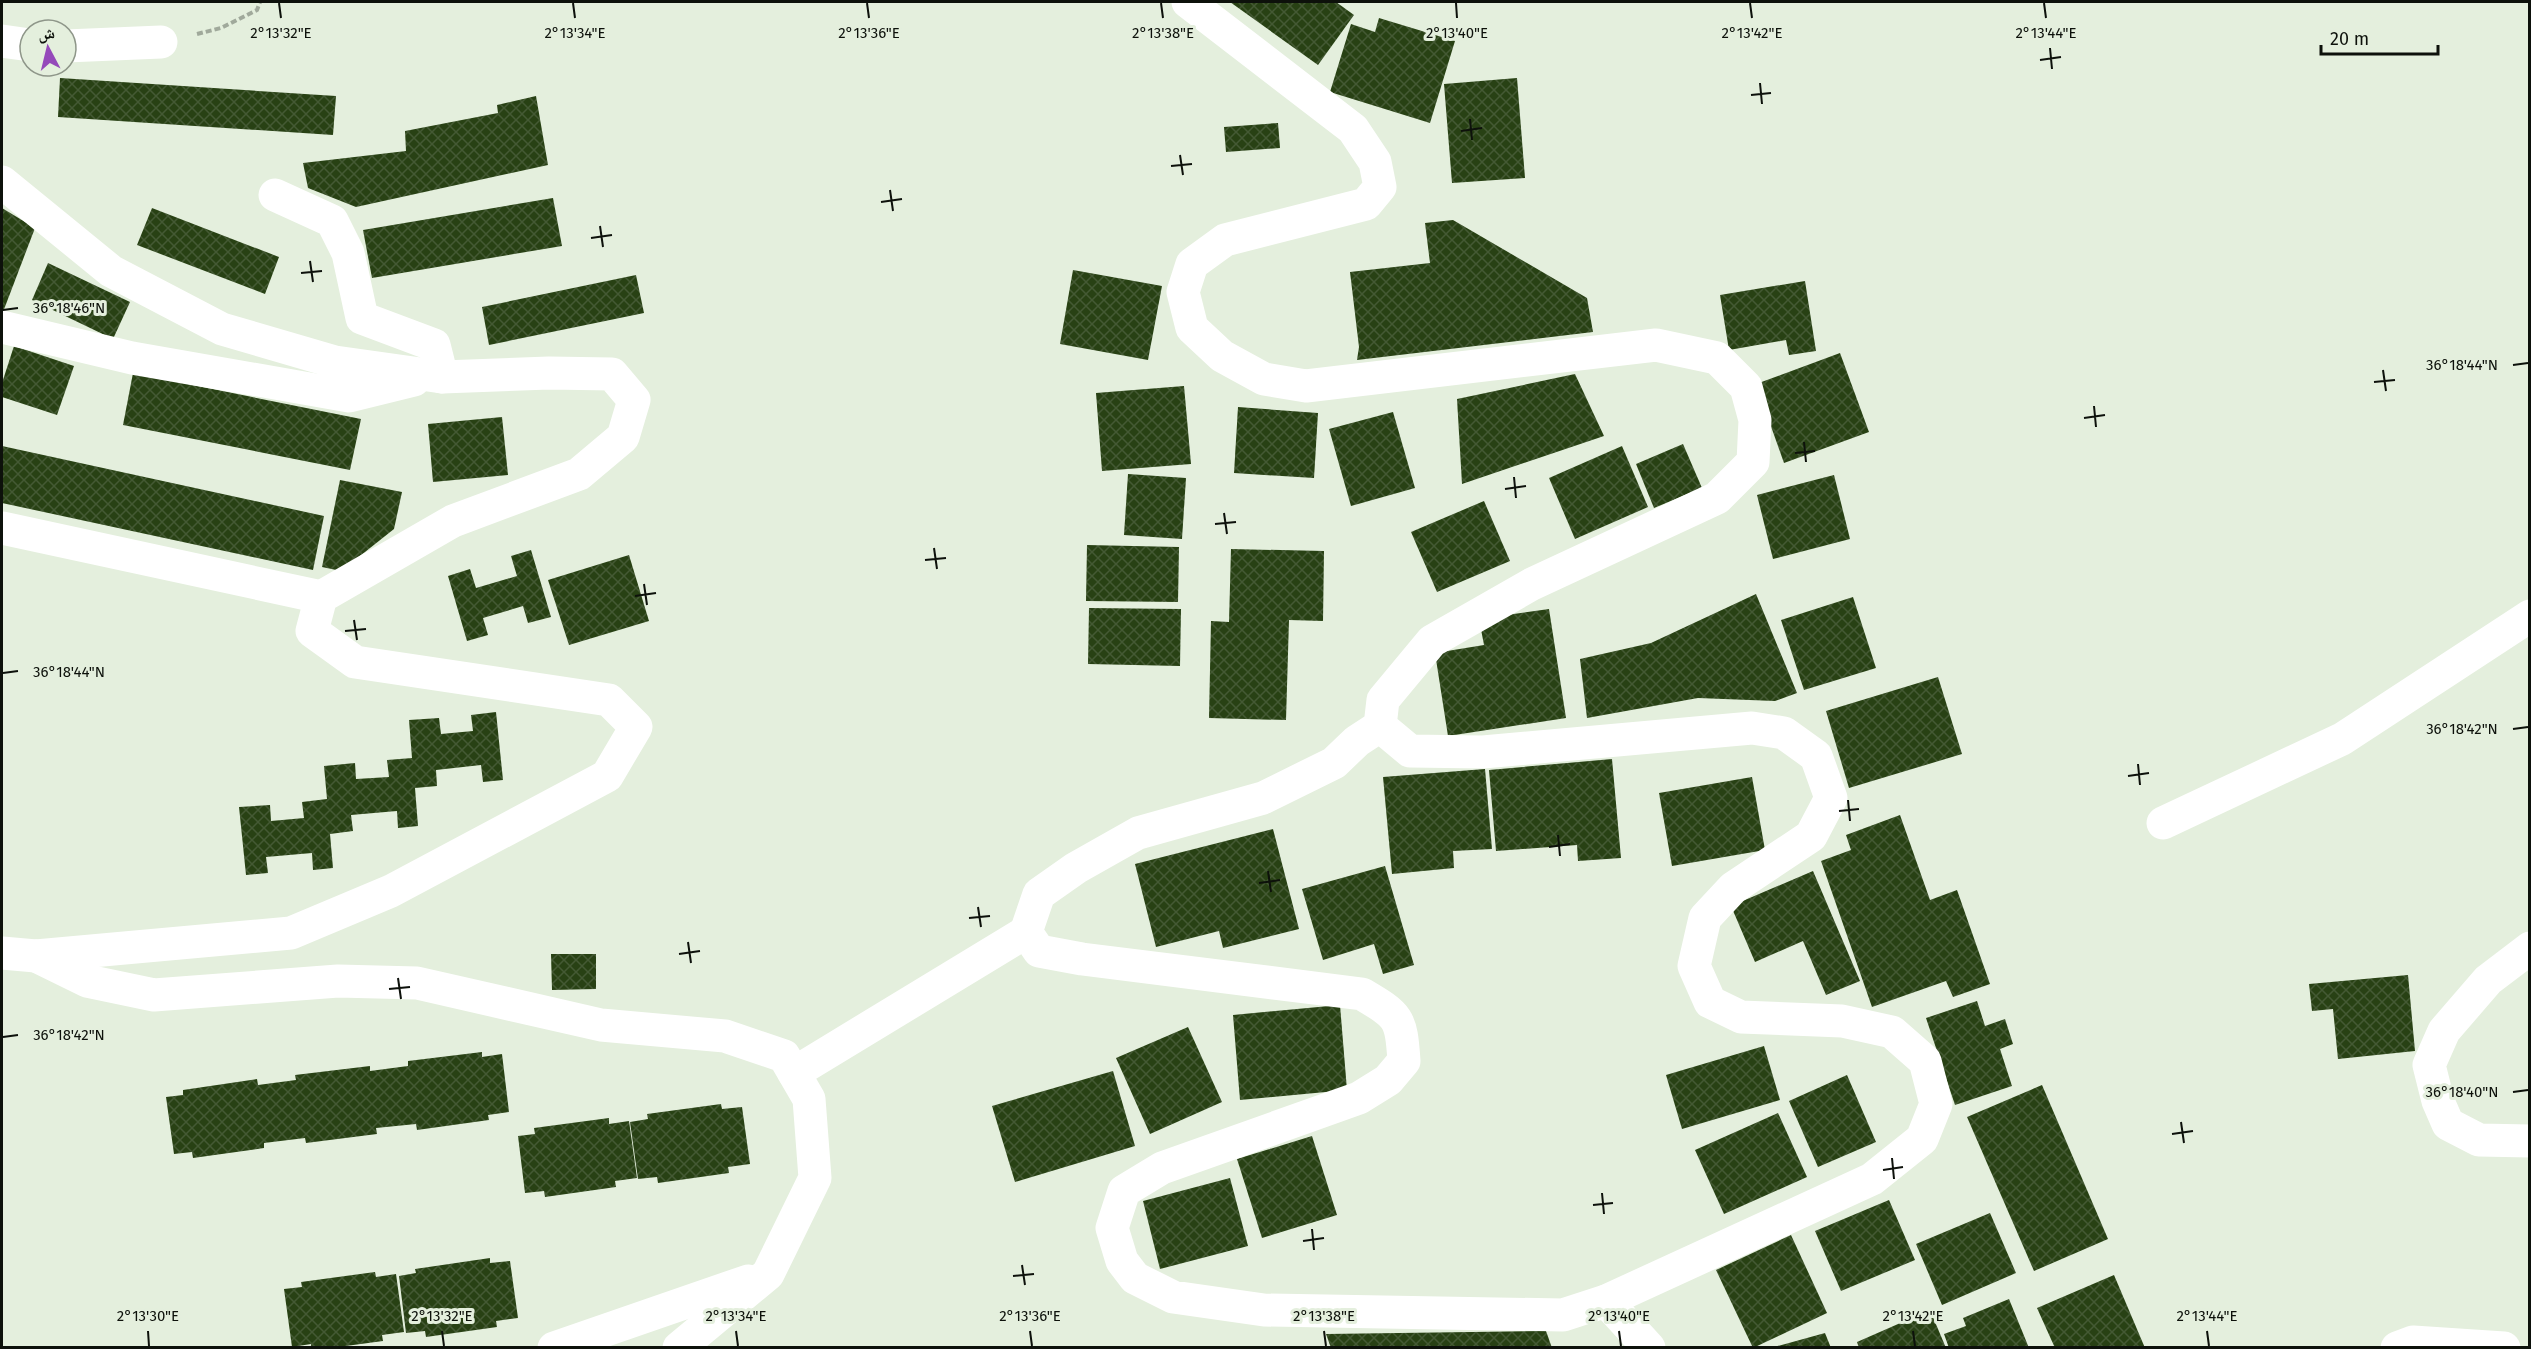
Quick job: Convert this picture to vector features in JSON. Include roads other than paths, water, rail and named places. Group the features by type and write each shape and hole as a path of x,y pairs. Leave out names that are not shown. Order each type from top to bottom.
{"street":[{"path":"1188,2 1353,129 1375,162 1380,187 1366,204 1225,240 1192,264 1183,292 1192,328 1222,356 1264,379 1306,386 1656,345 1716,358 1746,387 1755,420 1752,462 1717,498 1532,584 1432,641 1383,700 1380,726"},
{"path":"2,41 18,43"},
{"path":"78,45 161,42"},
{"path":"2,182 111,271 222,329 335,362 436,376 612,374 634,400 623,437 579,474 453,521 321,597 2,528"},
{"path":"275,195 332,221 348,254 362,318 434,345 436,376"},
{"path":"2,327 132,358 350,396 436,376"},
{"path":"2,953 36,956 291,933 391,891 607,776 636,727 609,700 355,662 312,631 321,597"},
{"path":"2163,823 2342,739 2529,616"},
{"path":"794,1073 1026,932 1039,894 1076,868 1138,833 1263,798 1334,763 1357,741 1380,726"},
{"path":"1026,932 1039,951 1082,959 1362,994 1394,1013 1402,1033 1404,1061 1388,1080 1359,1098 1162,1168 1125,1191 1112,1228 1122,1261 1135,1278 1173,1297 1264,1310 1563,1315 1606,1301 1872,1179 1922,1139 1936,1104 1925,1061 1892,1032 1842,1022 1741,1017 1710,1002 1694,966 1705,918 1733,888 1811,836 1831,798 1816,756 1784,733 1752,728 1472,752 1410,751 1380,726"},
{"path":"2529,948 2488,980 2451,1022 2444,1031 2429,1065 2438,1101 2448,1124 2479,1140 2529,1141"},
{"path":"36,956 87,981 154,995 338,981 417,983 602,1025 724,1036 784,1056 809,1099 815,1178 768,1274 679,1347"},
{"path":"554,1347 768,1274"},
{"path":"1606,1301 1649,1347"},
{"path":"2397,1347 2413,1342 2504,1347"}]}
